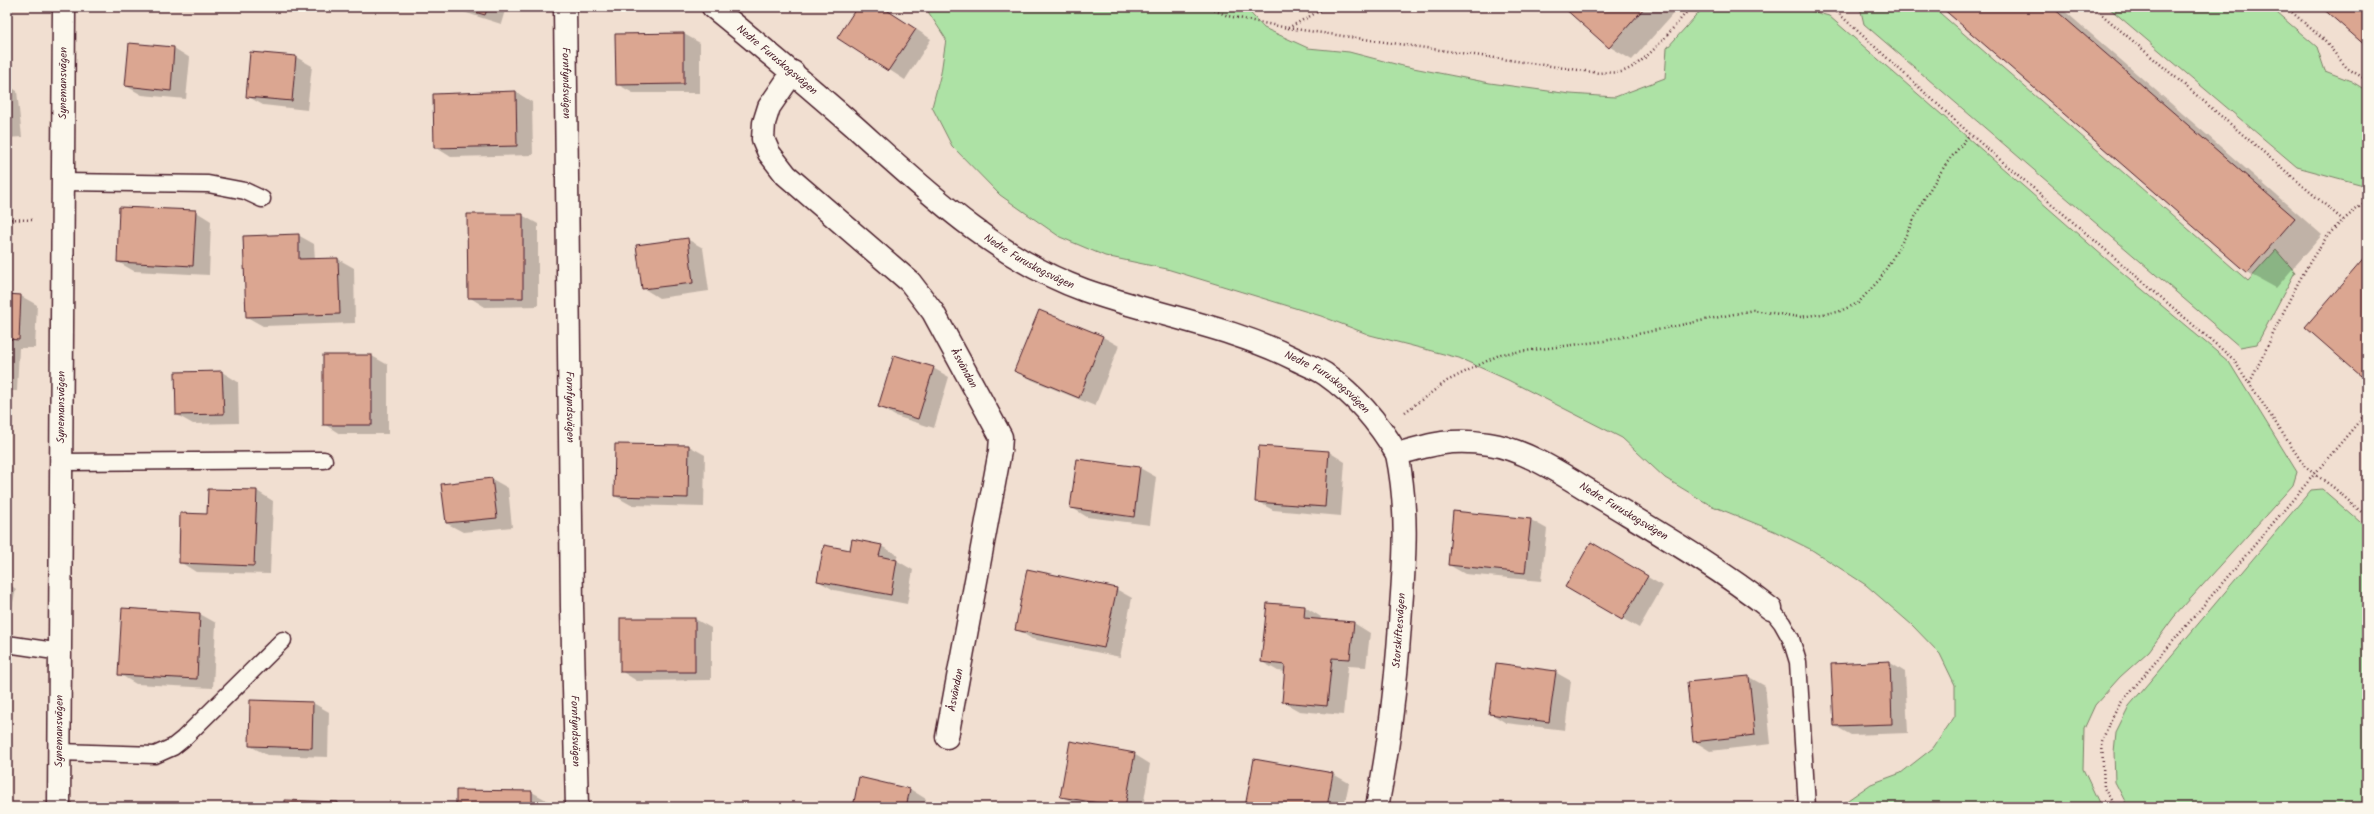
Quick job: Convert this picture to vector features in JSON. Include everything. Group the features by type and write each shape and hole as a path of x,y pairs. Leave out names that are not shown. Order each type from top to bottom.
{"street":[{"name":"Synemansvägen","path":"59,807 64,7"},
{"name":"Fornfyndsvägen","path":"565,7 572,607 577,807"},
{"name":"Nedre Furuskogsvägen","path":"713,7 793,72 892,160 967,223 1008,253 1046,275 1085,290 1240,336 1283,353 1324,374 1352,396 1382,429 1397,454 1438,442 1463,440 1491,444 1519,452 1573,481 1706,562 1771,610"},
{"name":"Åsvändan","path":"793,72 769,107 764,123 762,138 769,153 786,175 910,282 933,312 1001,437 1000,451 947,737"},
{"name":"Storskiftesvägen","path":"1377,807 1388,742 1400,638 1405,549 1404,488 1397,454"}],"lane":[{"path":"63,182 208,184 245,191 262,199"},
{"path":"62,462 324,460"},
{"name":"Nedre Furuskogsvägen","path":"1771,610 1782,623 1790,639 1798,662 1807,807"},
{"path":"59,752 155,755 165,752 183,740 283,640"},
{"path":"7,644 61,652"}],"path":[{"path":"1207,7 1228,16 1288,28 1599,73 1620,72 1630,68 1653,50 1691,7"},
{"path":"1288,28 1326,7"},
{"path":"1821,7 1837,12 1970,134 2233,359 2250,382 2305,467 2367,517"},
{"path":"1837,12 1844,7"},
{"path":"2093,7 2343,220"},
{"path":"2286,7 2323,39 2347,68 2367,80"},
{"path":"1382,429 1447,382 1501,354 1604,341 1753,310 1799,317 1838,312 1858,303 1880,279 1905,237 1925,197 1946,164 1970,134"},
{"path":"2250,382 2304,273 2326,238 2343,220 2367,201"},
{"path":"2115,807 2104,788 2102,742 2109,723 2120,704 2367,412"}],"green space":[{"path":"925,7 1245,7 1264,28 1308,48 1349,52 1403,66 1490,83 1570,94 1615,97 1665,78 1667,48 1704,7 1797,7 1829,16 2112,264 2229,362 2297,472 2293,485 2174,617 2149,651 2120,677 2095,705 2084,729 2083,769 2101,807 1844,807 1845,802 1871,784 1901,773 1933,748 1955,716 1955,685 1940,654 1912,625 1866,585 1812,550 1774,531 1710,505 1665,478 1622,438 1508,380 1459,358 1370,335 1321,316 1167,269 1105,256 1060,237 1000,195 952,146 932,107 941,73 946,39"},
{"path":"1860,7 1933,7 2248,281 2276,250 2295,272 2257,344 2240,347 1864,24"},
{"path":"2108,7 2270,7 2317,47 2325,71 2351,81 2367,91 2367,186 2297,167"},
{"path":"2322,489 2367,528 2367,807 2128,807 2115,782 2114,752 2116,732 2129,706 2311,490"}],"building":[{"path":"458,7 488,7 485,15"},
{"path":"857,7 882,7 916,29 888,71 837,38"},
{"path":"1563,7 1645,7 1609,48"},
{"path":"1941,7 2052,7 2295,218 2247,273"},
{"path":"2321,7 2367,7 2367,47"},
{"path":"684,33 684,84 616,85 615,34"},
{"path":"129,43 174,47 171,91 125,86"},
{"path":"250,52 296,56 292,101 246,97"},
{"path":"516,91 517,146 434,148 433,94"},
{"path":"119,207 196,210 193,266 117,262"},
{"path":"467,214 523,214 523,298 468,298"},
{"path":"299,234 299,259 338,258 340,314 246,317 243,236"},
{"path":"688,238 693,283 642,289 636,245"},
{"path":"2367,255 2367,370 2361,376 2305,327"},
{"path":"7,294 21,295 19,340 7,339"},
{"path":"1039,310 1103,336 1079,398 1014,371"},
{"path":"323,355 372,355 372,425 323,425"},
{"path":"894,355 934,367 918,419 878,407"},
{"path":"222,371 224,414 176,415 175,372"},
{"path":"615,444 689,445 688,498 614,496"},
{"path":"1259,446 1329,451 1325,507 1255,502"},
{"path":"1077,459 1140,467 1134,517 1070,508"},
{"path":"492,478 497,518 446,523 441,484"},
{"path":"208,489 257,490 254,566 179,563 180,513 207,514"},
{"path":"1453,511 1531,519 1525,573 1448,565"},
{"path":"852,539 882,545 879,556 897,560 891,595 817,581 824,545 850,550"},
{"path":"1591,542 1648,576 1622,620 1565,587"},
{"path":"1027,569 1117,588 1104,648 1015,630"},
{"path":"1267,603 1305,606 1304,618 1354,622 1350,659 1332,658 1327,706 1282,702 1285,665 1261,662"},
{"path":"122,608 200,613 197,679 118,675"},
{"path":"620,618 695,618 695,672 620,672"},
{"path":"1890,661 1892,724 1834,726 1831,664"},
{"path":"1496,663 1556,671 1549,722 1489,714"},
{"path":"1749,676 1755,735 1693,742 1687,682"},
{"path":"250,700 313,702 312,748 249,746"},
{"path":"1070,741 1135,753 1125,807 1060,797"},
{"path":"1254,759 1333,773 1327,807 1245,807"},
{"path":"859,777 910,789 906,807 853,807"},
{"path":"456,790 532,791 532,807 456,807"},
{"path":"285,800 338,802 338,807 285,807"}]}
